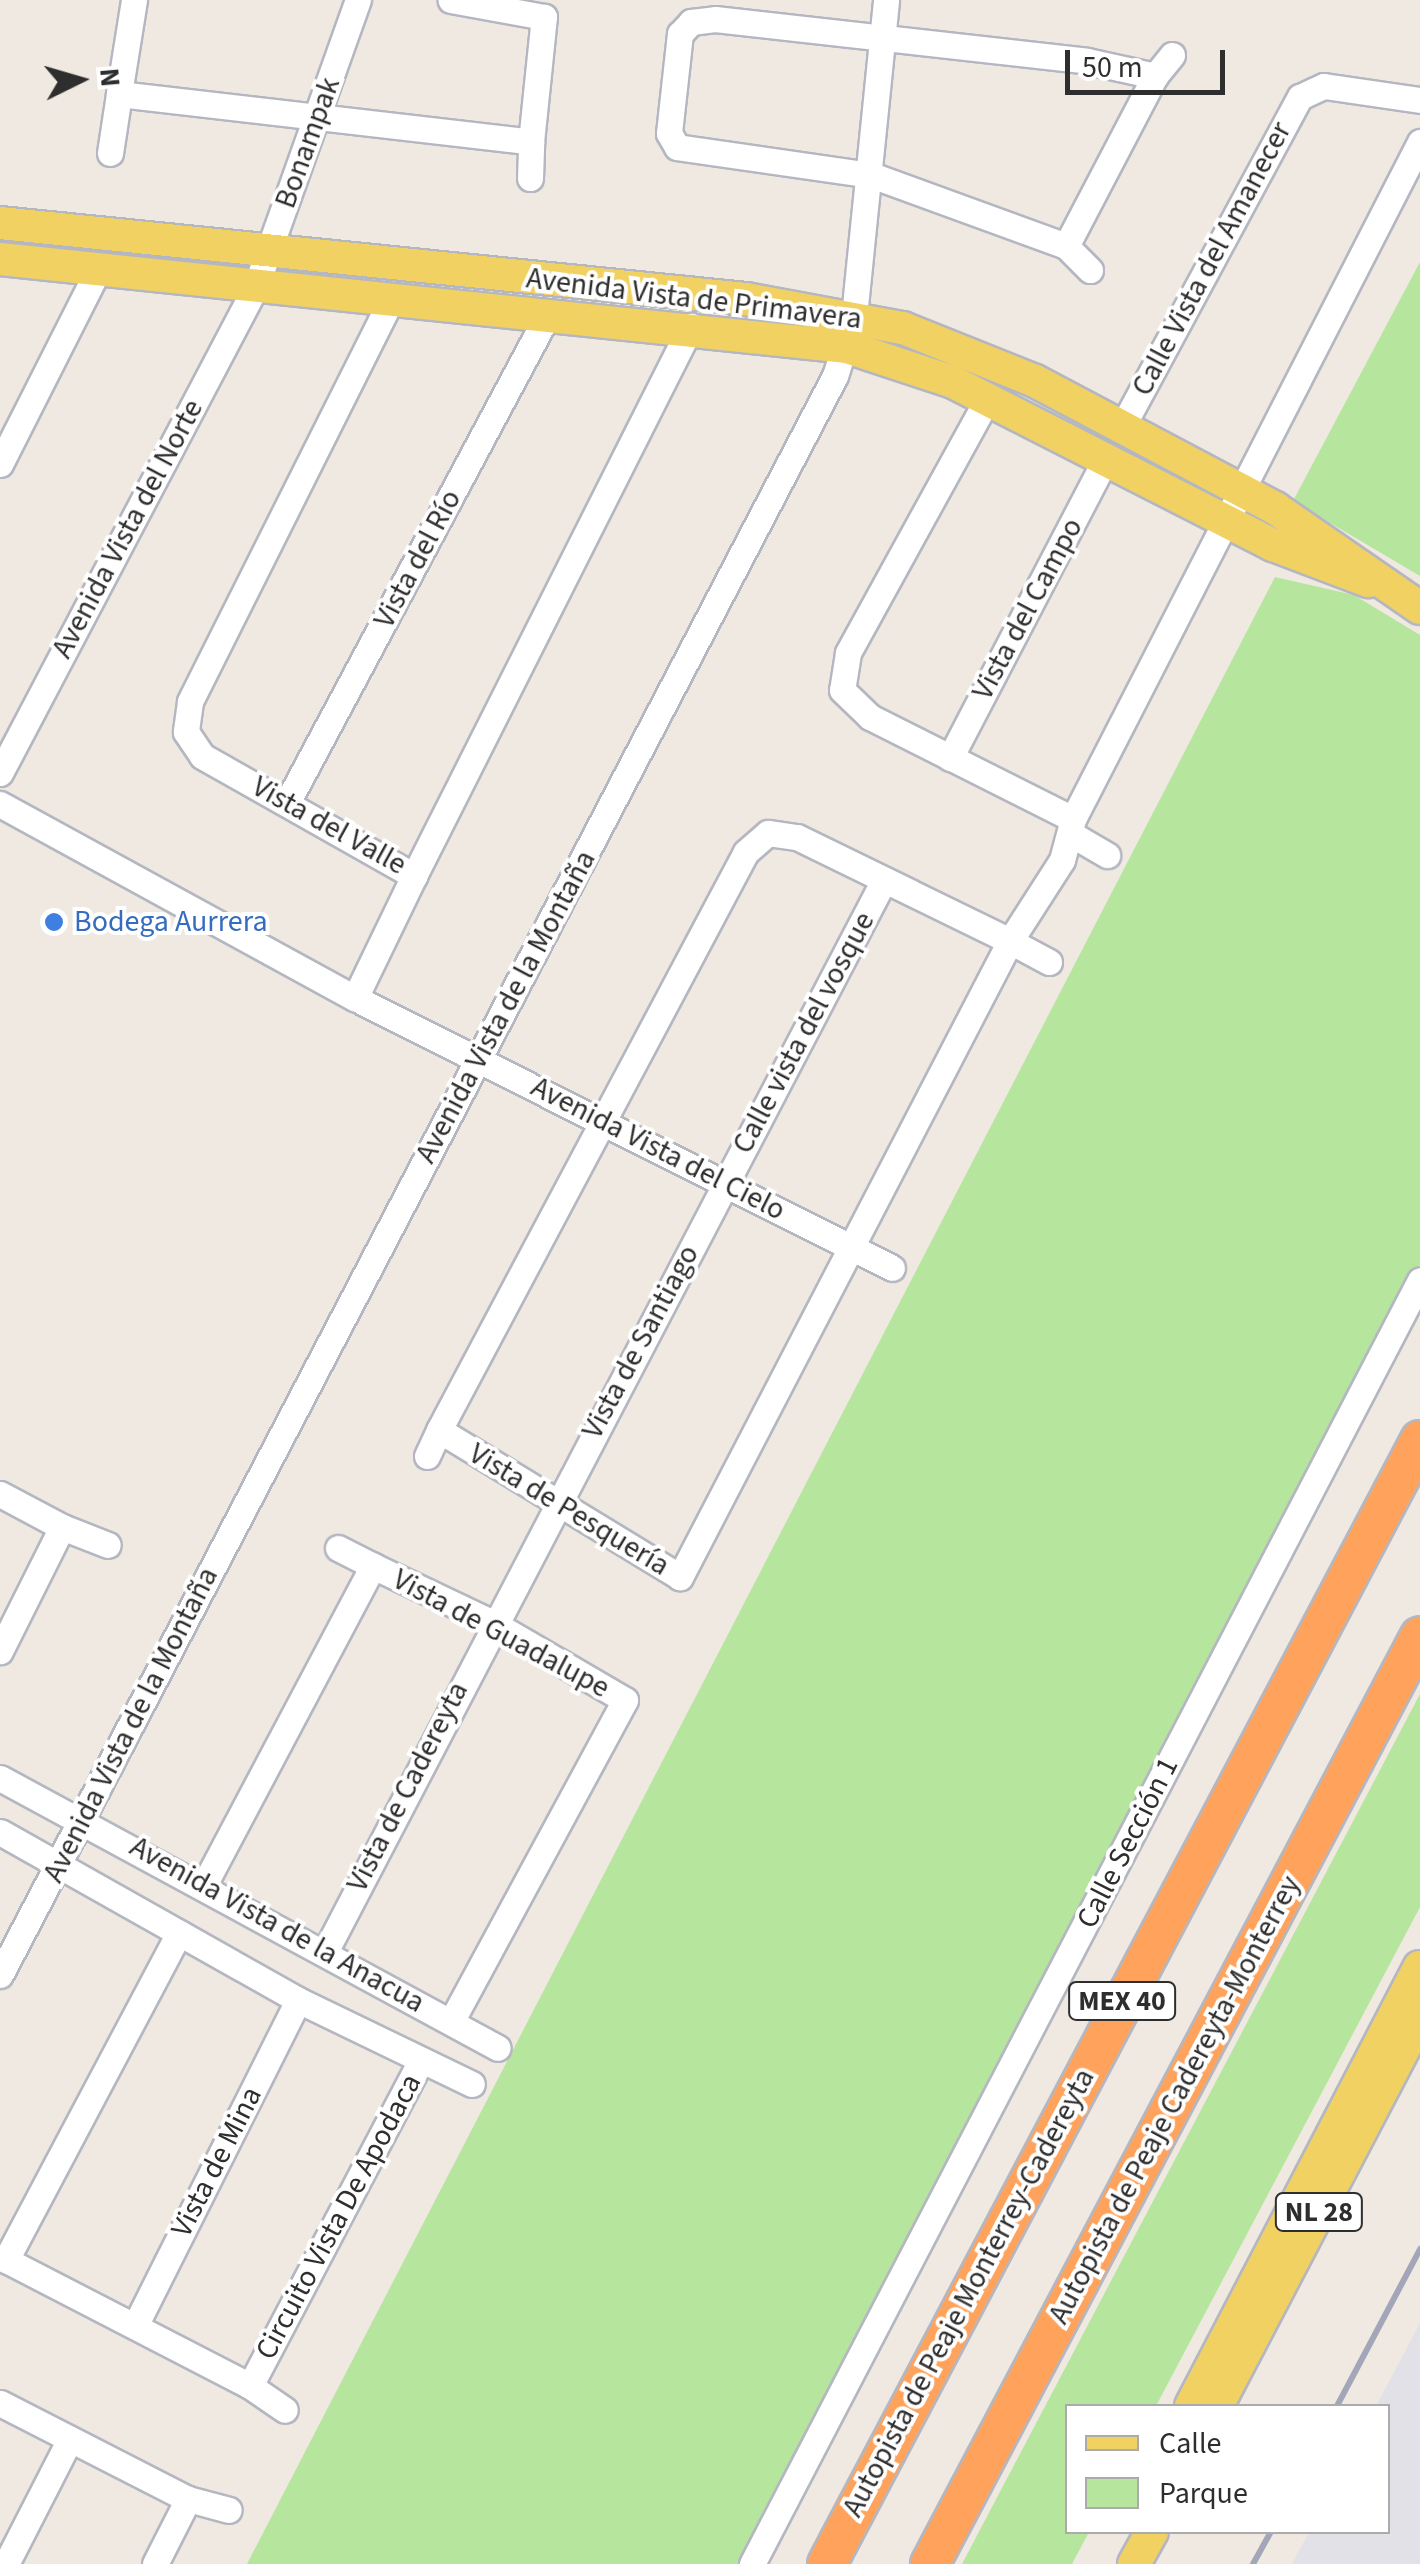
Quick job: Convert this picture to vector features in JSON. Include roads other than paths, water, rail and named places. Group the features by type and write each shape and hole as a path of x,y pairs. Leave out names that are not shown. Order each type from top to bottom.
{"highway":[{"name":"Autopista de Peaje Monterrey-Cadereyta","path":"827,2564 1420,1440"},
{"name":"Autopista de Peaje Cadereyta-Monterrey","path":"930,2564 1420,1636"}],"main road":[{"name":"Avenida Vista de Primavera","path":"0,223 270,250 850,332 979,356 1239,490 1330,542 1382,585 1420,608"},
{"name":"Avenida Vista de Primavera","path":"0,259 547,316 850,332 988,398 1223,520 1382,585"},
{"path":"1191,2404 1420,1967"},
{"name":"NL 28","path":"1218,2404 1420,2017"}],"street":[{"path":"110,153 134,0"},
{"name":"Bonampak","path":"256,286 358,0"},
{"path":"451,0 546,8 530,178"},
{"name":"Avenida Vista de la Montaña","path":"0,1975 478,1058 850,332 871,174 886,0"},
{"path":"1090,270 1066,246 871,174 687,151 672,142 670,122 680,34 691,22 884,38 1155,76"},
{"path":"1066,246 1155,76 1172,56"},
{"name":"Calle Vista del Amanecer","path":"1122,428 1300,97 1324,86 1420,100"},
{"path":"119,94 531,142"},
{"path":"850,1247 1072,826 1223,520 1420,142"},
{"path":"0,464 98,270"},
{"name":"Avenida Vista del Norte","path":"0,773 256,286"},
{"name":"Vista del Valle","path":"390,302 186,716 202,756 288,801 414,876 691,326"},
{"name":"Vista del Río","path":"288,801 547,316"},
{"path":"988,398 842,670 857,708 1072,826 1107,855"},
{"name":"Vista del Campo","path":"950,758 1105,460"},
{"name":"Avenida Vista del Cielo","path":"0,804 356,998 892,1268"},
{"name":"Vista de Pesquería","path":"850,1247 680,1577 439,1430 756,839 796,837 883,882"},
{"path":"356,998 414,876"},
{"path":"883,882 1048,962"},
{"name":"Calle vista del vosque","path":"726,1184 883,882"},
{"name":"Vista de Santiago","path":"491,1622 726,1184"},
{"name":"Calle Sección 1","path":"752,2564 1420,1280"},
{"path":"427,1456 439,1430"},
{"path":"0,1494 62,1527 108,1544"},
{"path":"0,1651 62,1527"},
{"path":"338,1548 373,1566"},
{"name":"Vista de Guadalupe","path":"206,1884 373,1566 491,1622 625,1700 452,2020"},
{"name":"Vista de Cadereyta","path":"325,1952 491,1622"},
{"name":"Avenida Vista de la Anacua","path":"0,1778 206,1884 498,2048"},
{"name":"Avenida Vista de la Anacua","path":"0,1832 298,2000 472,2084"},
{"name":"Circuito Vista De Apodaca","path":"179,1933 2,2263 136,2324 250,2386 420,2062"},
{"name":"Vista de Mina","path":"136,2324 298,2000"},
{"path":"250,2386 285,2410"},
{"path":"0,2403 188,2499 229,2510"},
{"path":"6,2564 69,2441"},
{"path":"154,2564 188,2499"}],"railway":[{"path":"1338,2404 1420,2249"},
{"path":"1253,2564 1270,2534"}],"place":[{"name":"Bodega Aurrera","path":"54,922"}]}
